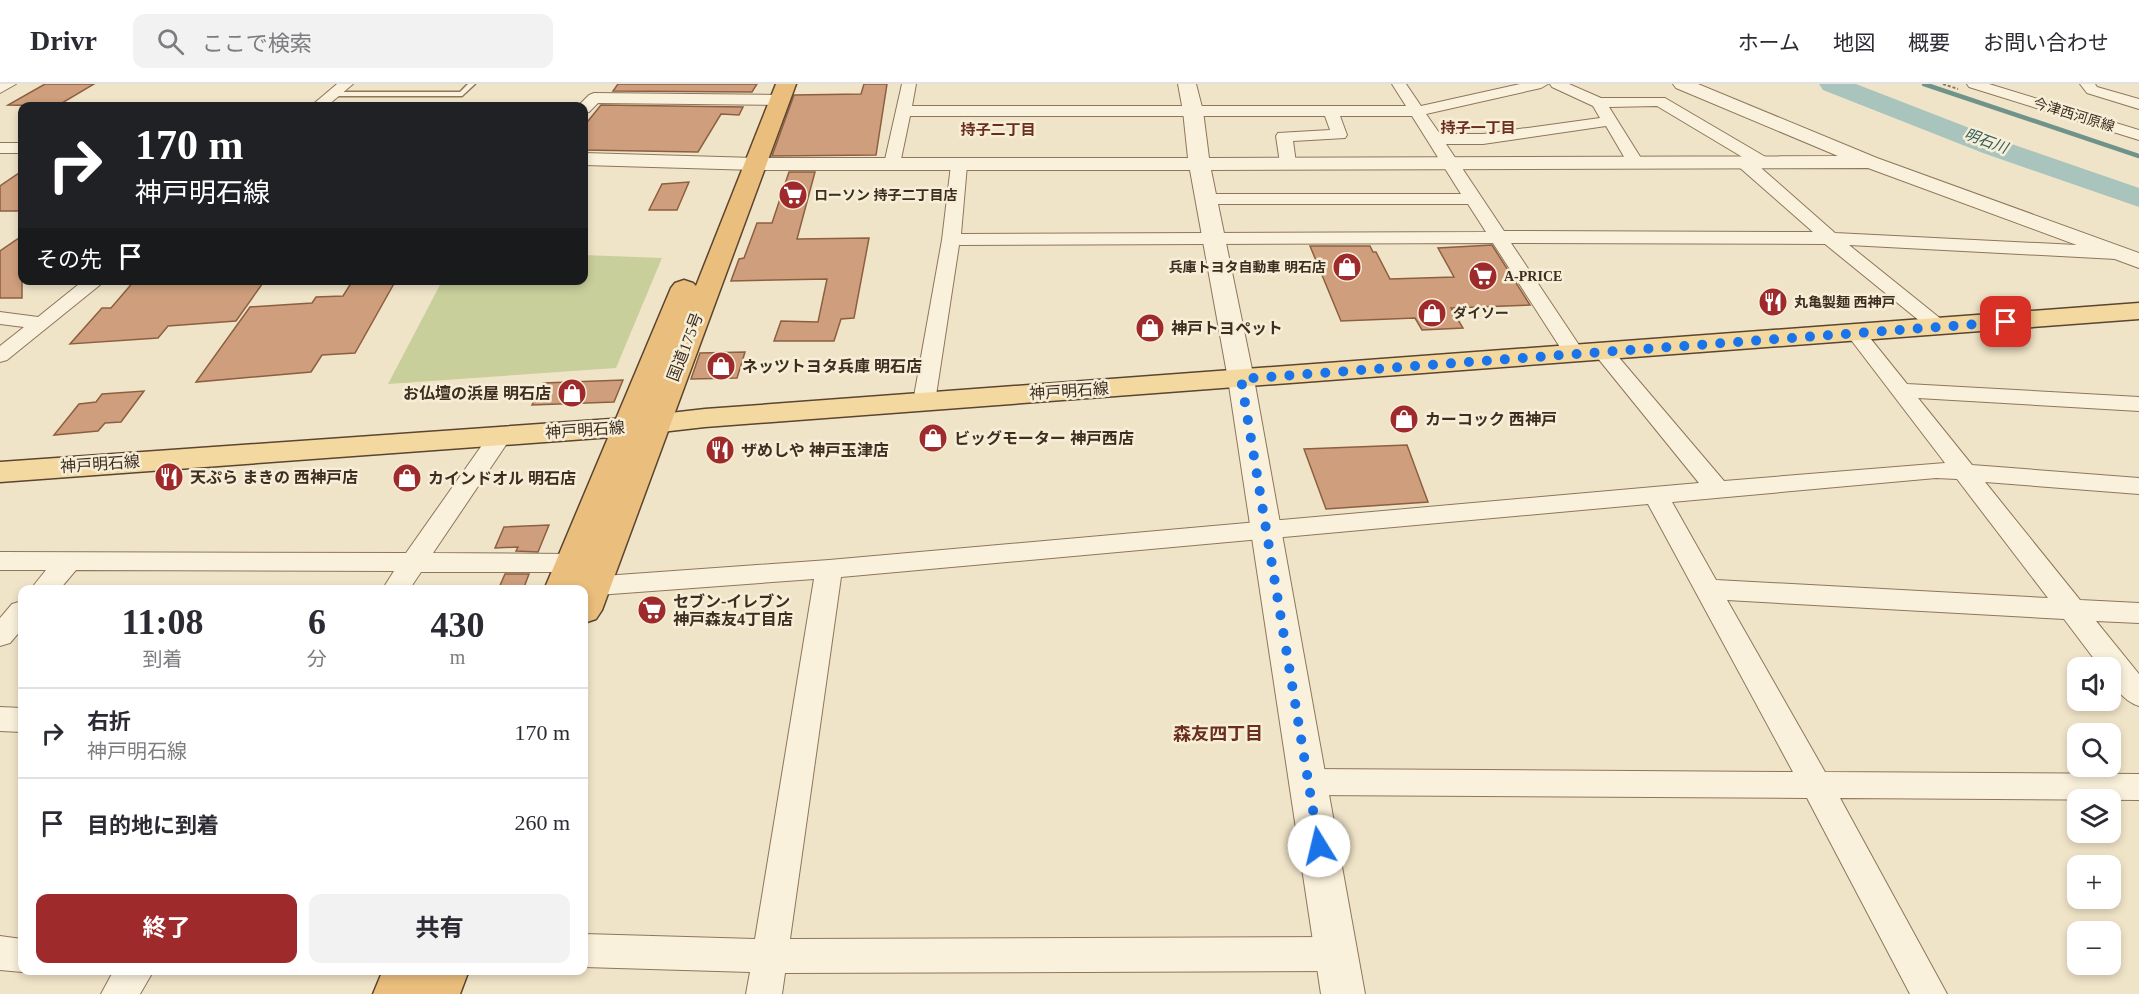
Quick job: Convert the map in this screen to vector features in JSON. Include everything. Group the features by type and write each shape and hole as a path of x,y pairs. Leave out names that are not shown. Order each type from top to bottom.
{"highway":[{"name":"国道175号","path":"588,599 655,424 746,164 774,92"},
{"name":"国道175号","path":"564,580 626,427 746,164"},
{"path":"396,994 404,975"},
{"path":"437,994 444,975"}],"main road":[{"name":"神戸明石線","path":"0,472 626,427 705,418 1939,327 2139,310"}],"street":[{"path":"0,89 9,84"},
{"path":"892,164 909,84"},
{"path":"588,951 1339,974 1264,530 1241,379 1199,163 1193,111 1186,84"},
{"path":"1399,84 1448,163 1475,199 1574,354"},
{"path":"904,111 1417,111 1541,84"},
{"path":"1557,84 1599,104 1660,101 1754,163 1830,238 1939,327"},
{"path":"1682,84 1870,162 2139,261"},
{"name":"今津西河原線","path":"1974,84 1993,86 2139,135"},
{"path":"2087,84 2092,90 2139,104"},
{"path":"323,102 340,89"},
{"path":"588,105 594,98 774,92"},
{"path":"1599,104 1636,163"},
{"path":"1288,163 1284,136 1339,135 1331,111"},
{"path":"1434,139 1483,140 1610,121"},
{"path":"0,148 18,148"},
{"path":"588,159 746,164 959,165 1870,162"},
{"path":"924,402 951,240 959,165"},
{"path":"1206,199 1475,199"},
{"path":"951,240 1830,238 2116,253"},
{"path":"0,356 90,285"},
{"path":"0,318 40,323"},
{"path":"1856,332 2139,695"},
{"path":"1603,351 1718,490"},
{"path":"1900,390 2139,404"},
{"path":"398,585 500,436"},
{"path":"588,599 829,569 1936,470 2139,486"},
{"path":"1655,494 1929,994"},
{"path":"48,585 70,560"},
{"path":"0,561 414,561 564,580"},
{"path":"764,994 829,569"},
{"path":"1708,590 2139,613"},
{"path":"0,636 18,616"},
{"path":"0,719 18,720"},
{"path":"1308,782 2139,787"},
{"path":"0,953 18,955"},
{"path":"119,994 132,975"}],"lane":[{"path":"340,89 462,94 472,84"}],"green space":[{"path":"588,255 662,258 616,368 388,384 440,285 588,285"}],"building":[{"path":"45,84 94,84 64,102 18,102 18,105 8,105"},
{"path":"618,84 757,84 752,92 613,91"},
{"path":"864,84 887,84 876,155 772,156 794,95 861,94"},
{"path":"601,105 743,107 739,115 721,114 698,152 588,150 588,121"},
{"path":"789,172 815,172 797,239 869,238 854,318 841,319 834,341 774,341 781,321 818,322 827,279 731,281 739,259 744,258 757,223 772,223"},
{"path":"18,174 18,211 0,211 0,186"},
{"path":"689,182 677,210 649,210 662,184"},
{"path":"18,239 18,285 22,285 22,298 0,298 0,251"},
{"path":"1492,245 1530,305 1451,308 1463,328 1422,330 1415,318 1341,321 1310,246 1370,246 1373,252 1376,252 1390,279 1454,277 1438,248"},
{"path":"131,285 261,285 236,321 168,326 158,338 70,344 102,308 111,308"},
{"path":"350,285 393,285 355,353 322,355 311,372 196,382 250,307 312,303 316,297 343,296"},
{"path":"745,352 737,378 691,379 700,353"},
{"path":"623,380 614,402 532,405 543,383"},
{"path":"144,391 121,422 105,423 98,431 54,435 79,404 96,402 102,394"},
{"path":"1407,445 1428,502 1326,509 1304,449"},
{"path":"549,525 538,552 516,551 518,547 495,548 504,527"},
{"path":"505,574 529,574 525,585 500,585"}],"waterway":[{"name":"明石川","path":"1832,84 1993,147 2139,198"},
{"path":"1924,84 2139,156"}],"place":[{"name":"ローソン 持子二丁目店","path":"793,195"},
{"name":"兵庫トヨタ自動車 明石店","path":"1347,267"},
{"name":"A-PRICE","path":"1483,276"},
{"name":"丸亀製麺 西神戸","path":"1773,302"},
{"name":"ダイソー","path":"1432,313"},
{"name":"神戸トヨペット","path":"1150,328"},
{"name":"ネッツトヨタ兵庫 明石店","path":"721,366"},
{"name":"お仏壇の浜屋 明石店","path":"572,393"},
{"name":"カーコック 西神戸","path":"1404,419"},
{"name":"ビッグモーター 神戸西店","path":"933,438"},
{"name":"ザめしや 神戸玉津店","path":"720,450"},
{"name":"天ぷら まきの 西神戸店","path":"169,477"},
{"name":"カインドオル 明石店","path":"407,478"},
{"name":"セブン-イレブン 神戸森友4丁目店","path":"652,610"}],"district":[{"name":"持子一丁目","path":"1478,128"},
{"name":"持子二丁目","path":"998,130"},
{"name":"森友四丁目","path":"1218,734"}],"route":[{"path":"1319,846 1264,530 1241,379 2006,322"}]}
